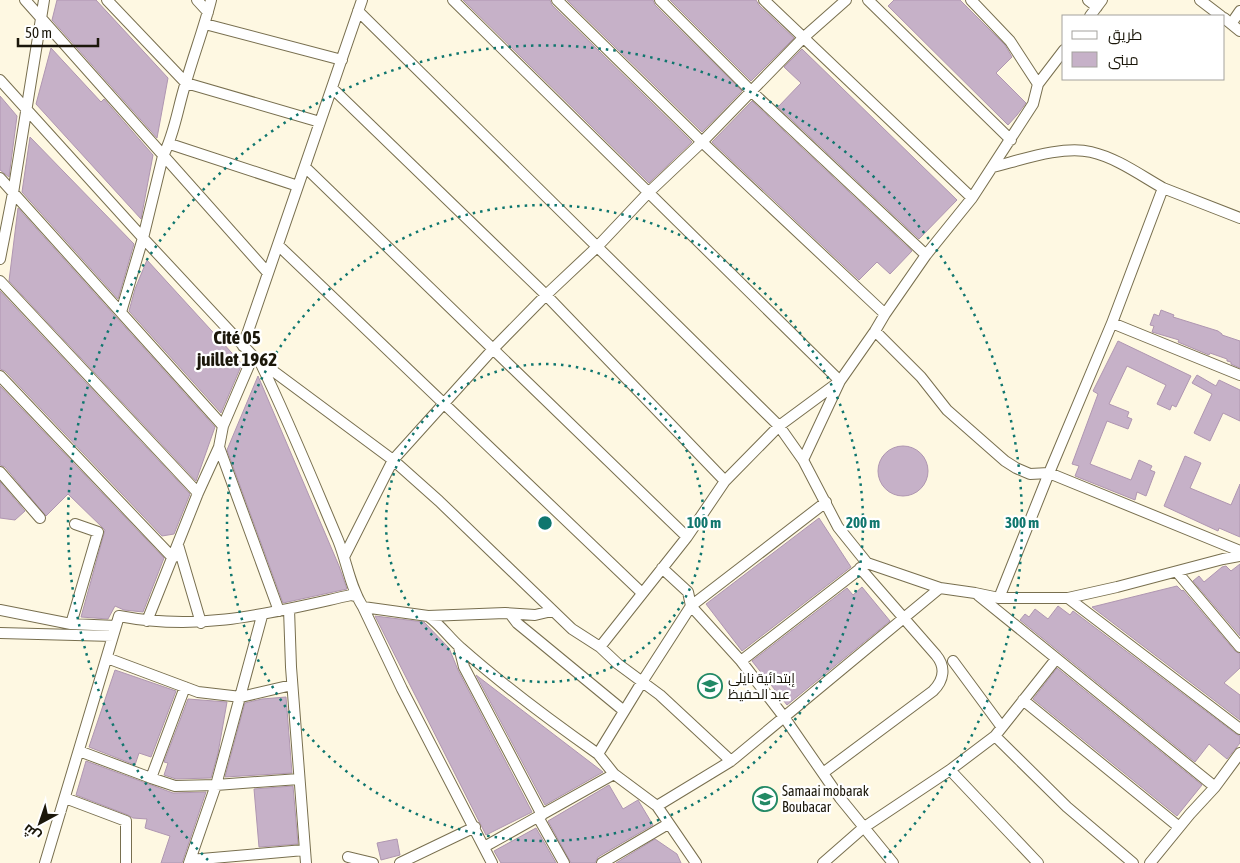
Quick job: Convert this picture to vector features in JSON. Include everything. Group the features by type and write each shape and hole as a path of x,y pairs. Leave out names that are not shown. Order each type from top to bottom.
{"street":[{"path":"25,0 268,273"},
{"path":"0,258 14,193 44,0"},
{"path":"107,0 186,83 320,122"},
{"path":"197,0 208,12"},
{"path":"121,312 143,238 164,156 170,144 186,83 206,24 211,0"},
{"path":"243,346 362,0"},
{"path":"453,0 840,381"},
{"path":"557,0 702,142 885,314"},
{"path":"660,0 750,91 926,255"},
{"path":"764,0 972,198"},
{"path":"344,557 393,460 493,349 546,295 598,247 648,193 702,142 803,38 846,0"},
{"path":"868,0 1011,140"},
{"path":"971,0 1010,41 1038,84"},
{"path":"1088,0 1100,4 1091,15"},
{"path":"1200,0 1219,15"},
{"path":"358,11 778,426 803,460 838,527 864,566 940,659 943,671 940,682 933,691 823,773"},
{"path":"1240,12 1225,20 1240,31"},
{"path":"206,24 342,60"},
{"path":"803,460 840,381 926,255 972,198 1033,104 1038,84 1062,53"},
{"path":"0,80 257,360 393,460 572,629 600,647 618,664 660,695 731,761"},
{"path":"332,88 546,295 725,481"},
{"path":"170,144 298,186"},
{"path":"993,166 1062,151 1090,151 1116,161 1163,188 1240,218"},
{"path":"305,167 687,537"},
{"path":"0,178 223,426"},
{"path":"999,598 1112,323 1163,188"},
{"path":"278,244 642,593"},
{"path":"0,281 198,493"},
{"path":"1112,323 1240,375"},
{"path":"875,331 921,377 947,410 1005,461 1016,468 1030,474 1049,473 1240,551"},
{"path":"147,621 198,493 219,447 223,426 257,360"},
{"path":"257,360 290,426 344,557 356,596 492,863"},
{"path":"0,376 173,558"},
{"path":"600,647 687,537 725,481 778,426 840,381"},
{"path":"219,447 284,610 306,863"},
{"path":"0,472 40,518"},
{"path":"598,754 692,606 826,502"},
{"path":"71,624 98,532 75,524"},
{"path":"178,545 201,623"},
{"path":"864,566 940,588 999,598 1068,598 1176,572 1216,560 1240,556"},
{"path":"741,661 864,566"},
{"path":"662,568 688,592 692,606 741,661 784,717 863,828 893,863"},
{"path":"1176,572 1240,647"},
{"path":"657,806 731,761 940,588"},
{"path":"975,593 1214,787"},
{"path":"45,863 119,616 147,621 201,623 262,616 350,595 356,596"},
{"path":"1068,598 1240,729"},
{"path":"363,608 428,616 504,613 511,615 535,615 552,611"},
{"path":"0,610 115,631"},
{"path":"511,615 518,623 624,712"},
{"path":"262,616 216,785 189,862 304,850"},
{"path":"428,616 440,624 459,647 598,754 614,774 657,806 696,863"},
{"path":"0,633 115,631"},
{"path":"459,647 464,667 564,863"},
{"path":"107,658 198,692 240,697 292,686"},
{"path":"823,863 863,828 950,770 995,736 1056,659"},
{"path":"953,661 1002,726"},
{"path":"151,778 185,687"},
{"path":"1023,700 1179,827"},
{"path":"995,736 1067,807 1133,863"},
{"path":"79,750 174,786 299,779"},
{"path":"1150,863 1240,753"},
{"path":"950,770 1038,863"},
{"path":"484,847 614,774"},
{"path":"65,798 126,821 126,863"},
{"path":"602,863 668,824"},
{"path":"400,863 474,827"},
{"path":"348,857 373,863"}],"building":[{"path":"57,0 96,0 168,78 157,138 52,20"},
{"path":"463,0 550,0 552,5 692,142 649,183"},
{"path":"567,0 653,0 655,5 742,91 702,132"},
{"path":"670,0 756,0 794,38 751,81"},
{"path":"894,0 960,0 1005,45 1012,57 996,73 1026,103 1008,125 888,6"},
{"path":"51,48 101,102 104,99 153,155 141,219 36,104"},
{"path":"802,49 957,200 919,239 778,107 801,83 784,67"},
{"path":"0,96 17,116 9,177 0,170"},
{"path":"752,101 912,251 890,274 877,262 859,280 712,142"},
{"path":"30,137 134,244 118,299 22,192"},
{"path":"18,208 215,427 196,481 9,281"},
{"path":"147,260 242,364 221,413 129,311 135,289"},
{"path":"0,291 190,494 174,534 162,536 5,371 0,369"},
{"path":"1161,310 1174,315 1173,317 1218,331 1222,335 1240,341 1240,368 1231,364 1227,359 1210,353 1209,355 1178,342 1179,340 1152,332 1154,326 1150,325 1154,314 1159,316"},
{"path":"1118,341 1191,376 1176,407 1172,405 1170,410 1157,404 1166,385 1127,366 1109,404 1129,412 1127,417 1132,419 1128,429 1107,421 1090,464 1131,480 1139,460 1152,466 1150,470 1155,472 1146,496 1137,492 1135,500 1075,476 1079,466 1072,464 1098,394 1093,391"},
{"path":"1197,375 1216,386 1219,380 1240,390 1240,421 1223,413 1210,441 1194,433 1212,394 1192,383"},
{"path":"258,376 347,589 283,603 227,450"},
{"path":"0,386 164,558 143,612 124,610 115,606 108,619 81,617 105,530 68,494 46,516 5,467 0,465"},
{"path":"908,446 921,453 927,461 927,481 921,489 913,495 898,496 885,489 879,481 878,466 885,453 893,447"},
{"path":"1185,456 1201,463 1190,488 1231,505 1240,484 1240,537 1219,528 1218,531 1164,506"},
{"path":"0,482 25,511 15,520 0,518"},
{"path":"819,518 851,567 742,651 706,604"},
{"path":"1240,564 1240,636 1193,581 1199,576 1204,582 1222,567 1226,566 1231,571"},
{"path":"1177,586 1183,590 1235,651 1240,654 1240,668 1224,683 1240,695 1240,720 1092,607"},
{"path":"862,587 890,621 787,705 752,661 847,588 853,595"},
{"path":"1058,606 1070,615 1073,611 1240,736 1240,743 1227,759 1209,744 1195,762 1020,620 1025,614 1029,617 1035,609 1048,619"},
{"path":"375,616 424,622 449,648 458,670 532,812 486,835"},
{"path":"1057,668 1202,785 1177,816 1033,699"},
{"path":"115,670 176,691 151,757 139,753 135,765 89,747"},
{"path":"476,675 603,772 545,805"},
{"path":"286,697 292,773 225,777 245,703"},
{"path":"188,699 227,702 218,753 211,778 176,779 164,775 168,763 164,762"},
{"path":"86,761 173,793 206,792 182,863 161,863 170,836 145,828 147,819 133,818 76,795"},
{"path":"609,785 623,809 638,800 653,825 598,857 595,863 571,863 548,821"},
{"path":"293,786 298,844 259,847 254,789"},
{"path":"536,828 556,863 501,863 494,851"},
{"path":"397,839 400,855 381,860 377,843"},
{"path":"655,839 677,854 681,863 616,863"}],"place":[{"name":"إبتدائية نايلي عبد الحفيظ","path":"710,686"},
{"name":"Samaai mobarak Boubacar","path":"765,799"}],"district":[{"name":"Cité 05 juillet 1962","path":"237,348"}]}
